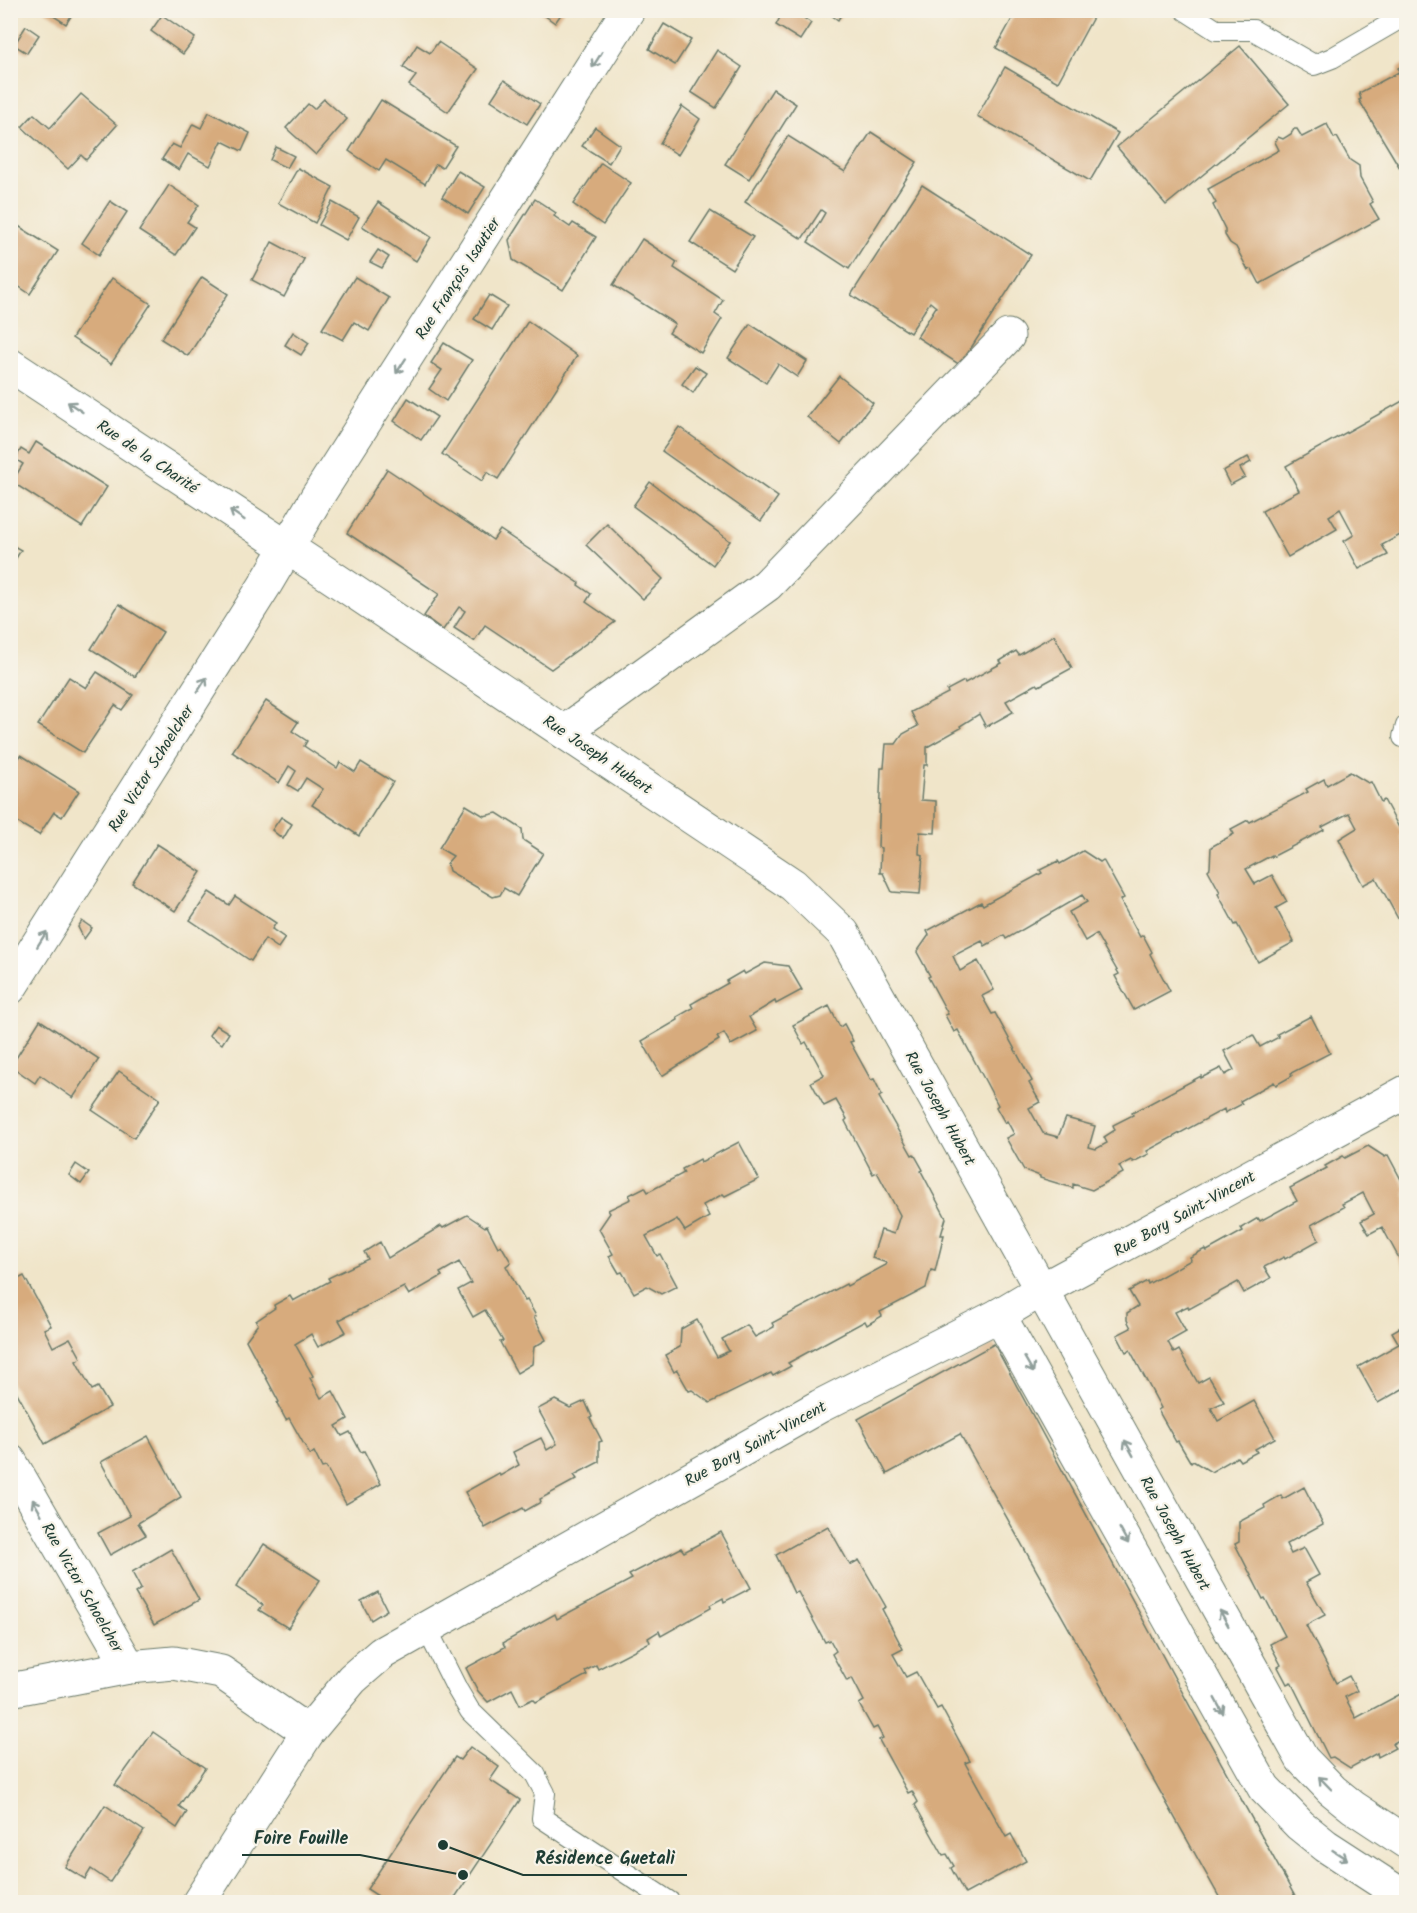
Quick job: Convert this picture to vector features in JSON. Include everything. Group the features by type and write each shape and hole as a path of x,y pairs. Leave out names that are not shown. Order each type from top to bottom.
{"street":[{"name":"Rue François Isautier","path":"286,546 628,10"},
{"path":"564,732 767,585 1008,336"},
{"name":"Rue de la Charité","path":"14,375 286,546"},
{"name":"Rue Joseph Hubert","path":"286,546 793,885 843,933 1302,1759 1332,1790 1353,1807 1407,1842"},
{"name":"Rue Victor Schoelcher","path":"10,988 265,585 286,546"},
{"name":"Rue Bory Saint-Vincent","path":"199,1902 308,1732 352,1679 382,1653 820,1406 999,1315 1407,1092"},
{"path":"999,1315 1264,1788 1300,1825 1326,1846 1407,1898"},
{"name":"Rue Victor Schoelcher","path":"10,1461 129,1667 174,1663 221,1672 308,1732"},
{"path":"10,1690 129,1667"}],"lane":[{"path":"1185,10 1216,30 1253,30 1314,65 1332,58 1407,15"},
{"path":"426,1627 470,1711 535,1774 545,1793 542,1818 670,1902"}],"building":[{"path":"44,10 75,10 66,24"},
{"path":"537,10 564,10 555,23"},
{"path":"784,10 792,10 811,23 800,40 776,25"},
{"path":"824,10 844,10 838,20"},
{"path":"1017,10 1097,10 1058,82 996,48"},
{"path":"162,15 195,38 183,54 151,31"},
{"path":"664,24 691,40 675,65 649,49"},
{"path":"26,26 39,35 27,53 14,45"},
{"path":"438,42 478,69 448,112 409,85 416,76 403,67 417,45 430,53"},
{"path":"1240,46 1289,104 1166,205 1117,147"},
{"path":"717,50 742,67 716,108 691,92"},
{"path":"1406,63 1406,178 1359,100 1361,99 1359,93 1399,72 1398,68"},
{"path":"1005,67 1118,133 1090,181 977,116"},
{"path":"504,80 540,104 527,124 491,100"},
{"path":"773,89 796,104 749,179 725,164"},
{"path":"81,94 117,125 86,160 81,155 68,169 22,127 34,114 50,128"},
{"path":"324,99 347,119 316,155 286,128 308,104 314,109"},
{"path":"381,100 456,146 442,168 436,164 425,184 386,160 379,171 349,151"},
{"path":"682,106 700,119 678,155 660,143"},
{"path":"209,112 250,133 242,151 222,141 210,166 188,154 179,170 162,159 172,144 180,148 193,124 201,128"},
{"path":"1327,124 1350,160 1359,166 1360,178 1373,202 1370,204 1379,219 1260,284 1252,269 1248,270 1236,247 1225,235 1225,229 1213,205 1216,203 1208,189 1279,150 1275,142 1278,137 1283,139 1297,129 1302,137"},
{"path":"595,127 620,145 609,163 582,146"},
{"path":"871,132 917,162 849,269 808,242 825,213 821,210 802,239 745,202 788,136 845,172"},
{"path":"276,147 294,156 287,168 270,160"},
{"path":"601,163 631,183 603,225 573,204"},
{"path":"298,168 333,187 315,223 278,203"},
{"path":"458,171 485,187 468,214 442,197"},
{"path":"169,185 199,205 187,222 195,227 176,255 139,231"},
{"path":"922,185 1031,255 960,365 917,337 936,307 930,302 910,333 851,295"},
{"path":"535,199 556,213 554,216 570,227 573,223 596,237 563,290 513,260 509,240"},
{"path":"110,201 127,212 99,255 82,243"},
{"path":"332,202 359,217 346,240 319,225"},
{"path":"378,202 431,237 416,261 362,226"},
{"path":"710,211 753,237 732,269 690,242"},
{"path":"12,222 58,251 30,294 15,284 10,290 10,224"},
{"path":"642,239 677,262 674,268 723,300 715,314 722,319 701,353 669,333 675,324 613,285"},
{"path":"272,242 304,259 284,297 252,280"},
{"path":"378,250 389,257 382,268 370,262"},
{"path":"202,277 228,294 188,356 161,339"},
{"path":"355,277 389,298 369,331 354,322 343,340 322,329"},
{"path":"112,278 151,304 111,364 72,338"},
{"path":"489,295 507,306 492,330 474,319"},
{"path":"528,321 577,356 498,479 487,472 482,481 442,454"},
{"path":"750,324 807,361 797,377 778,364 766,383 728,358"},
{"path":"293,332 309,343 301,355 285,345"},
{"path":"444,343 472,360 446,401 429,389 442,370 431,363"},
{"path":"695,366 706,373 693,393 682,384"},
{"path":"839,376 873,403 841,444 807,417"},
{"path":"408,398 437,417 421,440 394,421"},
{"path":"1406,399 1406,543 1402,534 1382,545 1388,555 1359,569 1344,541 1354,535 1340,509 1329,516 1337,529 1288,557 1262,511 1299,491 1286,466"},
{"path":"679,427 778,497 761,521 662,451"},
{"path":"36,442 107,487 82,527 12,482 23,464 15,459 21,449 29,454"},
{"path":"1248,457 1251,462 1240,468 1245,477 1230,485 1223,471"},
{"path":"387,469 493,540 500,530 539,556 579,583 578,585 591,594 586,602 615,622 551,669 485,625 474,641 454,628 465,611 459,607 443,630 424,616 439,594 347,533"},
{"path":"650,482 730,541 713,565 633,506"},
{"path":"607,524 663,579 643,599 586,545"},
{"path":"10,544 21,550 10,568"},
{"path":"119,604 163,632 135,677 91,649"},
{"path":"1054,635 1072,668 1006,701 1013,712 986,727 979,714 960,726 961,728 927,747 927,765 924,765 921,800 936,801 935,833 920,832 919,854 923,855 920,894 892,892 883,873 880,873 881,848 878,847 881,768 884,768 886,744 896,744 903,734 918,726 911,712 948,693 947,690 1002,663 1000,661 1016,651 1019,655"},
{"path":"97,672 133,695 122,710 115,705 83,753 38,725 69,677 86,688"},
{"path":"266,701 298,722 292,731 307,741 304,746 337,768 340,762 355,772 361,762 393,782 359,836 312,805 323,789 306,778 298,791 288,785 296,771 289,766 279,783 232,752"},
{"path":"21,755 79,791 62,817 54,812 39,835 10,818 10,771"},
{"path":"1350,772 1368,783 1371,782 1381,802 1384,800 1403,835 1400,836 1406,848 1406,943 1400,930 1403,928 1376,878 1363,885 1339,839 1357,828 1349,813 1322,827 1324,830 1246,869 1255,884 1272,875 1287,902 1276,908 1294,942 1258,962 1218,894 1220,892 1208,870 1211,847 1234,834 1231,829 1248,820 1250,822 1308,792 1306,789 1324,779 1327,785"},
{"path":"466,805 484,816 497,813 522,829 523,840 543,853 517,896 504,888 500,895 493,897 449,871 447,863 453,856 439,848"},
{"path":"281,817 292,824 283,839 272,830"},
{"path":"157,844 201,872 175,911 132,883"},
{"path":"1083,851 1100,862 1103,860 1124,898 1120,900 1140,937 1143,935 1152,952 1150,954 1170,991 1134,1010 1115,976 1119,974 1096,934 1085,941 1069,912 1087,902 1082,895 1006,939 1004,935 985,946 982,941 953,956 960,971 978,961 994,990 982,996 992,1014 995,1013 1032,1081 1029,1083 1040,1102 1029,1108 1043,1133 1058,1137 1066,1118 1095,1126 1089,1147 1096,1149 1107,1143 1104,1137 1115,1130 1113,1125 1133,1115 1132,1113 1201,1076 1201,1078 1221,1068 1225,1075 1234,1070 1224,1051 1253,1035 1260,1047 1279,1037 1277,1034 1311,1016 1330,1053 1291,1073 1292,1076 1276,1085 1274,1082 1240,1101 1242,1104 1225,1113 1224,1109 1147,1151 1149,1154 1119,1166 1123,1173 1092,1190 1073,1184 1073,1188 1040,1178 1024,1170 1006,1138 1014,1134 996,1107 998,1105 958,1030 954,1032 945,1015 948,1014 917,952 929,935 927,931 981,902 983,905 1042,873 1040,870 1058,861 1060,864"},
{"path":"209,892 229,905 235,896 276,923 272,929 285,938 278,948 265,939 251,961 190,920"},
{"path":"82,921 92,928 84,939 78,927"},
{"path":"765,963 788,966 802,990 776,1004 775,1001 749,1017 757,1031 731,1045 724,1033 717,1037 719,1040 662,1076 642,1041 678,1020 677,1017 693,1008 691,1004 728,983 726,981 743,971 745,974"},
{"path":"829,1006 840,1027 844,1024 853,1041 850,1042 871,1080 874,1079 882,1095 879,1097 923,1170 921,1171 946,1218 935,1271 931,1270 926,1288 880,1312 882,1316 867,1325 865,1321 788,1363 791,1366 773,1376 771,1373 710,1403 692,1390 689,1391 677,1370 674,1372 665,1355 680,1347 681,1329 697,1320 717,1357 729,1351 722,1339 747,1325 755,1337 774,1327 772,1323 846,1284 847,1286 887,1263 872,1258 881,1230 894,1234 900,1215 877,1172 873,1174 836,1100 824,1106 811,1082 824,1075 806,1042 803,1044 793,1025"},
{"path":"40,1020 99,1059 73,1098 40,1075 35,1083 11,1066"},
{"path":"216,1025 229,1033 222,1044 209,1035"},
{"path":"119,1071 160,1099 134,1138 92,1110"},
{"path":"739,1142 759,1179 703,1205 709,1217 685,1231 677,1219 646,1236 657,1256 660,1254 677,1286 661,1294 647,1286 634,1293 622,1272 619,1273 609,1256 613,1254 599,1229 610,1213 608,1210 631,1199 629,1195 645,1187 648,1192 684,1173 682,1169 700,1159 701,1162"},
{"path":"1368,1146 1385,1157 1388,1155 1406,1189 1406,1271 1382,1227 1369,1234 1361,1221 1374,1214 1363,1193 1342,1204 1344,1207 1311,1225 1319,1240 1285,1259 1284,1257 1264,1267 1271,1278 1244,1293 1238,1282 1189,1309 1188,1306 1175,1312 1186,1332 1168,1342 1174,1353 1179,1350 1198,1383 1209,1377 1224,1402 1211,1408 1218,1421 1254,1401 1275,1438 1255,1449 1257,1452 1240,1461 1237,1457 1211,1472 1193,1461 1191,1463 1158,1410 1161,1408 1130,1350 1126,1352 1117,1335 1131,1328 1127,1320 1127,1313 1138,1306 1129,1291 1147,1281 1148,1284 1191,1260 1190,1257 1205,1249 1207,1251 1243,1231 1241,1228 1258,1218 1260,1221 1297,1201 1290,1188 1327,1168 1325,1166 1343,1156 1345,1158"},
{"path":"76,1164 89,1173 81,1184 69,1175"},
{"path":"467,1215 485,1227 487,1226 498,1247 501,1245 511,1262 506,1266 536,1316 534,1317 546,1340 534,1347 532,1364 517,1373 500,1342 503,1341 485,1310 473,1317 458,1290 471,1283 459,1262 440,1273 442,1276 409,1295 404,1287 339,1320 346,1332 318,1347 311,1334 295,1344 313,1376 310,1378 321,1398 333,1391 348,1419 336,1426 342,1436 350,1432 361,1452 364,1451 381,1484 346,1504 326,1467 322,1468 314,1452 310,1455 289,1418 286,1420 246,1340 258,1324 256,1321 275,1308 274,1305 290,1296 293,1301 330,1281 328,1278 368,1259 364,1252 380,1242 388,1258 441,1226 443,1228"},
{"path":"24,1276 51,1326 44,1329 53,1347 70,1338 81,1358 76,1361 92,1390 98,1387 110,1407 45,1444 10,1380 10,1283"},
{"path":"1406,1324 1406,1387 1378,1403 1358,1367 1399,1344 1392,1332"},
{"path":"994,1344 1298,1902 1222,1902 960,1434 887,1474 858,1419"},
{"path":"555,1400 570,1408 585,1401 592,1417 590,1418 602,1441 599,1442 599,1462 574,1475 577,1479 540,1499 541,1502 525,1511 523,1508 485,1528 465,1492 519,1465 513,1452 541,1438 547,1450 557,1444 538,1409"},
{"path":"148,1436 181,1497 138,1523 146,1535 110,1555 98,1533 130,1516 101,1462"},
{"path":"1304,1487 1323,1524 1286,1544 1291,1554 1304,1548 1319,1575 1306,1582 1325,1615 1306,1625 1336,1683 1349,1676 1357,1691 1345,1697 1356,1718 1406,1691 1406,1736 1392,1744 1395,1748 1378,1757 1377,1753 1350,1768 1333,1757 1329,1758 1291,1682 1287,1684 1278,1667 1281,1665 1270,1644 1285,1636 1235,1544 1239,1542 1239,1522 1265,1508 1264,1505 1281,1495 1283,1499"},
{"path":"828,1526 850,1565 859,1560 886,1607 882,1609 903,1649 893,1654 906,1677 916,1672 937,1709 941,1707 970,1761 965,1763 1006,1837 1011,1834 1026,1861 965,1894 951,1868 954,1866 947,1854 943,1855 915,1805 918,1802 912,1791 908,1793 879,1740 883,1738 877,1727 873,1729 859,1704 864,1701 852,1678 847,1681 832,1654 836,1651 830,1640 825,1642 798,1592 794,1593 776,1555"},
{"path":"721,1532 751,1588 724,1602 723,1598 710,1605 711,1608 661,1636 659,1631 648,1638 650,1642 598,1669 596,1665 585,1671 587,1675 536,1702 533,1699 520,1705 512,1689 488,1702 478,1691 466,1668 505,1647 503,1643 555,1614 557,1619 632,1579 629,1575 681,1548 684,1552"},
{"path":"264,1544 320,1580 288,1628 259,1610 263,1605 236,1587"},
{"path":"171,1549 199,1600 154,1625 135,1593 141,1589 132,1572"},
{"path":"378,1592 387,1610 371,1620 361,1601"},
{"path":"153,1732 205,1768 179,1806 187,1812 177,1828 115,1785"},
{"path":"470,1747 499,1767 490,1780 520,1800 452,1902 387,1902 367,1889 455,1757 460,1760"},
{"path":"105,1805 144,1831 110,1882 91,1869 85,1879 65,1867"}],"place":[{"name":"Résidence Guetali","path":"443,1845"},
{"name":"Foire Fouille","path":"463,1875"}]}
